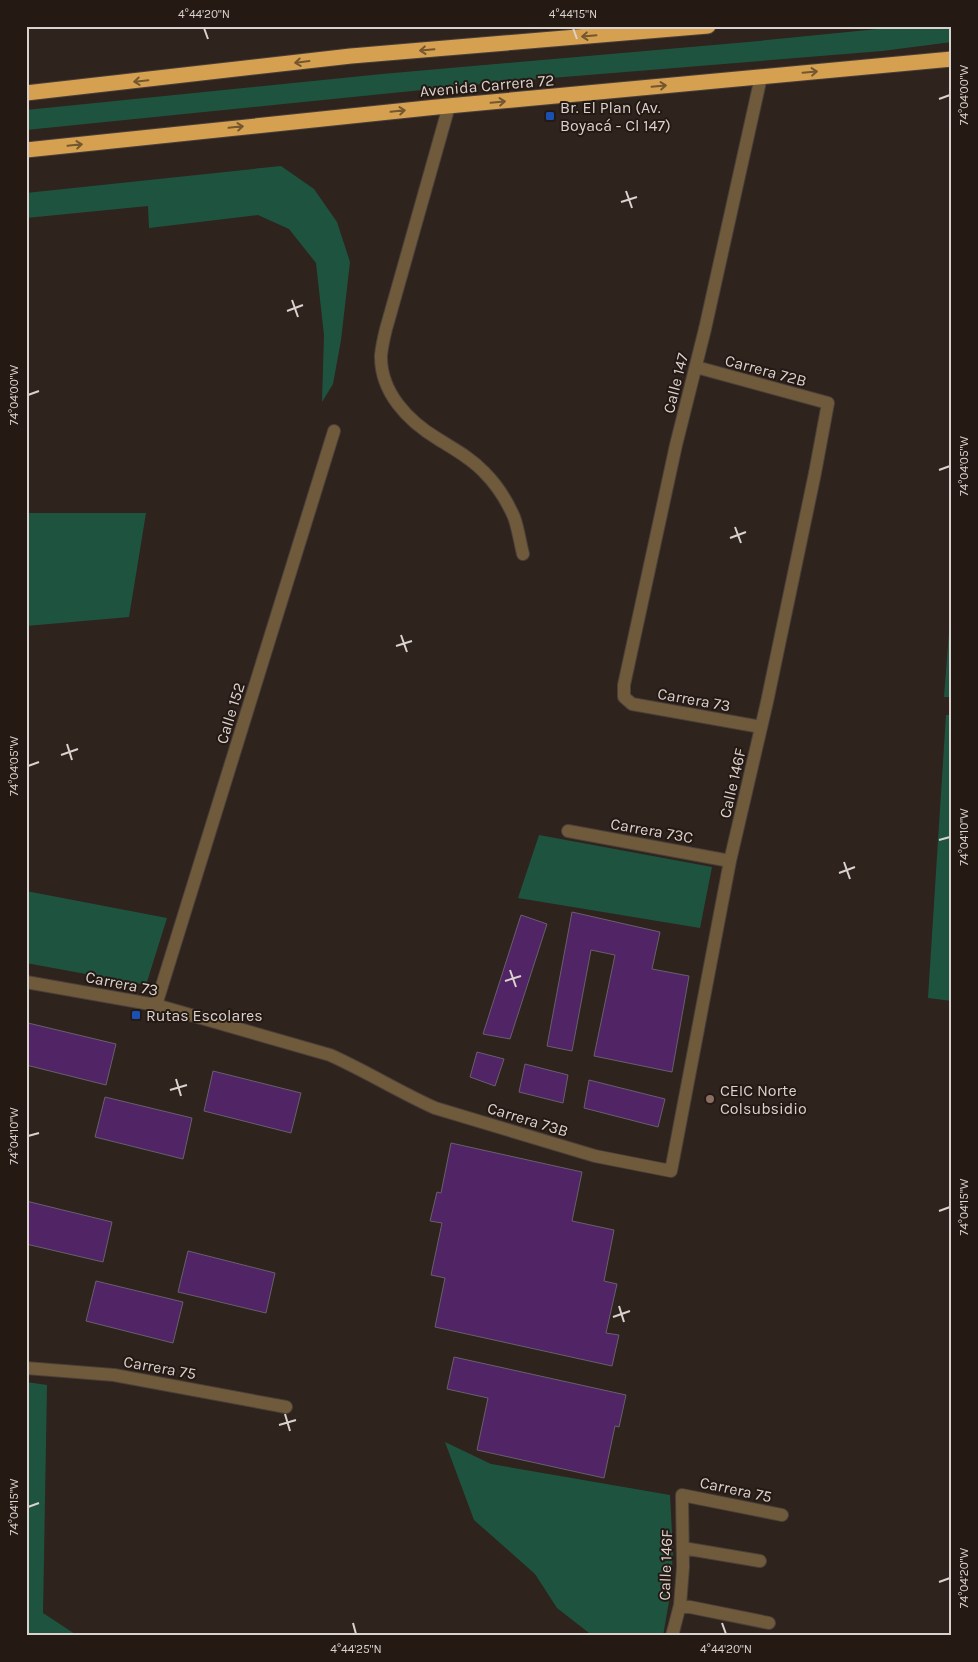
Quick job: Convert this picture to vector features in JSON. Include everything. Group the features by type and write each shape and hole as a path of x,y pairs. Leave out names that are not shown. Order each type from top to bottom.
{"highway":[{"path":"26,93 351,56 708,26"},
{"name":"Avenida Carrera 72","path":"26,150 204,130 952,59"}],"street":[{"name":"Calle 147","path":"624,697 624,685 674,455 696,367 761,76"},
{"path":"449,106 386,329 381,355 384,377 392,396 410,419 436,438 463,454 484,472 514,517 522,554"},
{"name":"Carrera 72B","path":"696,367 828,403"},
{"name":"Calle 146F","path":"671,1171 730,861 761,727 828,403"},
{"name":"Calle 152","path":"156,1005 334,431"},
{"name":"Carrera 73","path":"624,697 632,704 761,727"},
{"name":"Carrera 73C","path":"568,831 730,861"},
{"name":"Carrera 73","path":"26,982 156,1005 330,1055 381,1080"},
{"name":"Carrera 73B","path":"381,1080 416,1100 435,1108 595,1156 671,1171"},
{"name":"Carrera 75","path":"26,1368 114,1375 286,1407"},
{"name":"Calle 146F","path":"672,1636 680,1605 683,1548 682,1494"},
{"name":"Carrera 75","path":"682,1494 782,1516"},
{"path":"683,1548 760,1562"},
{"path":"680,1605 769,1623"}],"green space":[{"path":"908,26 952,26 952,42 882,51 491,83 26,130 26,110 382,74"},
{"path":"281,166 314,189 337,222 350,262 341,340 333,384 322,402 324,335 316,263 289,229 258,215 149,228 148,206 26,218 26,193"},
{"path":"26,513 146,513 129,617 26,626"},
{"path":"952,594 952,697 944,697"},
{"path":"946,715 952,715 952,1001 928,998"},
{"path":"539,835 712,867 700,928 518,898"},
{"path":"26,891 167,918 146,985 26,963"},
{"path":"26,1382 47,1385 43,1613 78,1636 26,1636"},
{"path":"445,1442 491,1464 670,1495 673,1552 670,1596 663,1636 593,1636 557,1608 535,1574 474,1520"}],"building":[{"path":"572,912 660,932 652,969 689,976 672,1072 594,1056 615,955 591,950 572,1051 547,1046"},
{"path":"521,915 547,924 510,1039 483,1034"},
{"path":"28,1023 116,1044 106,1085 26,1065 26,1031"},
{"path":"477,1052 504,1059 495,1086 470,1077"},
{"path":"525,1064 568,1075 563,1103 519,1092"},
{"path":"213,1071 301,1093 291,1133 204,1111"},
{"path":"589,1080 665,1099 658,1127 584,1108"},
{"path":"105,1097 192,1118 183,1159 95,1137"},
{"path":"451,1143 582,1172 572,1221 614,1230 604,1281 617,1284 606,1333 619,1335 612,1366 435,1327 445,1278 431,1275 442,1223 430,1221 437,1192 441,1193"},
{"path":"26,1201 112,1222 103,1262 26,1244"},
{"path":"188,1251 275,1273 266,1313 178,1292"},
{"path":"96,1281 183,1302 173,1343 86,1321"},
{"path":"454,1357 626,1395 619,1427 615,1426 604,1478 477,1450 488,1398 447,1389"}],"place":[{"name":"Br. El Plan (Av. Boyacá - Cl 147)","path":"550,116"},
{"name":"Rutas Escolares","path":"136,1015"},
{"name":"CEIC Norte Colsubsidio","path":"710,1099"}]}
